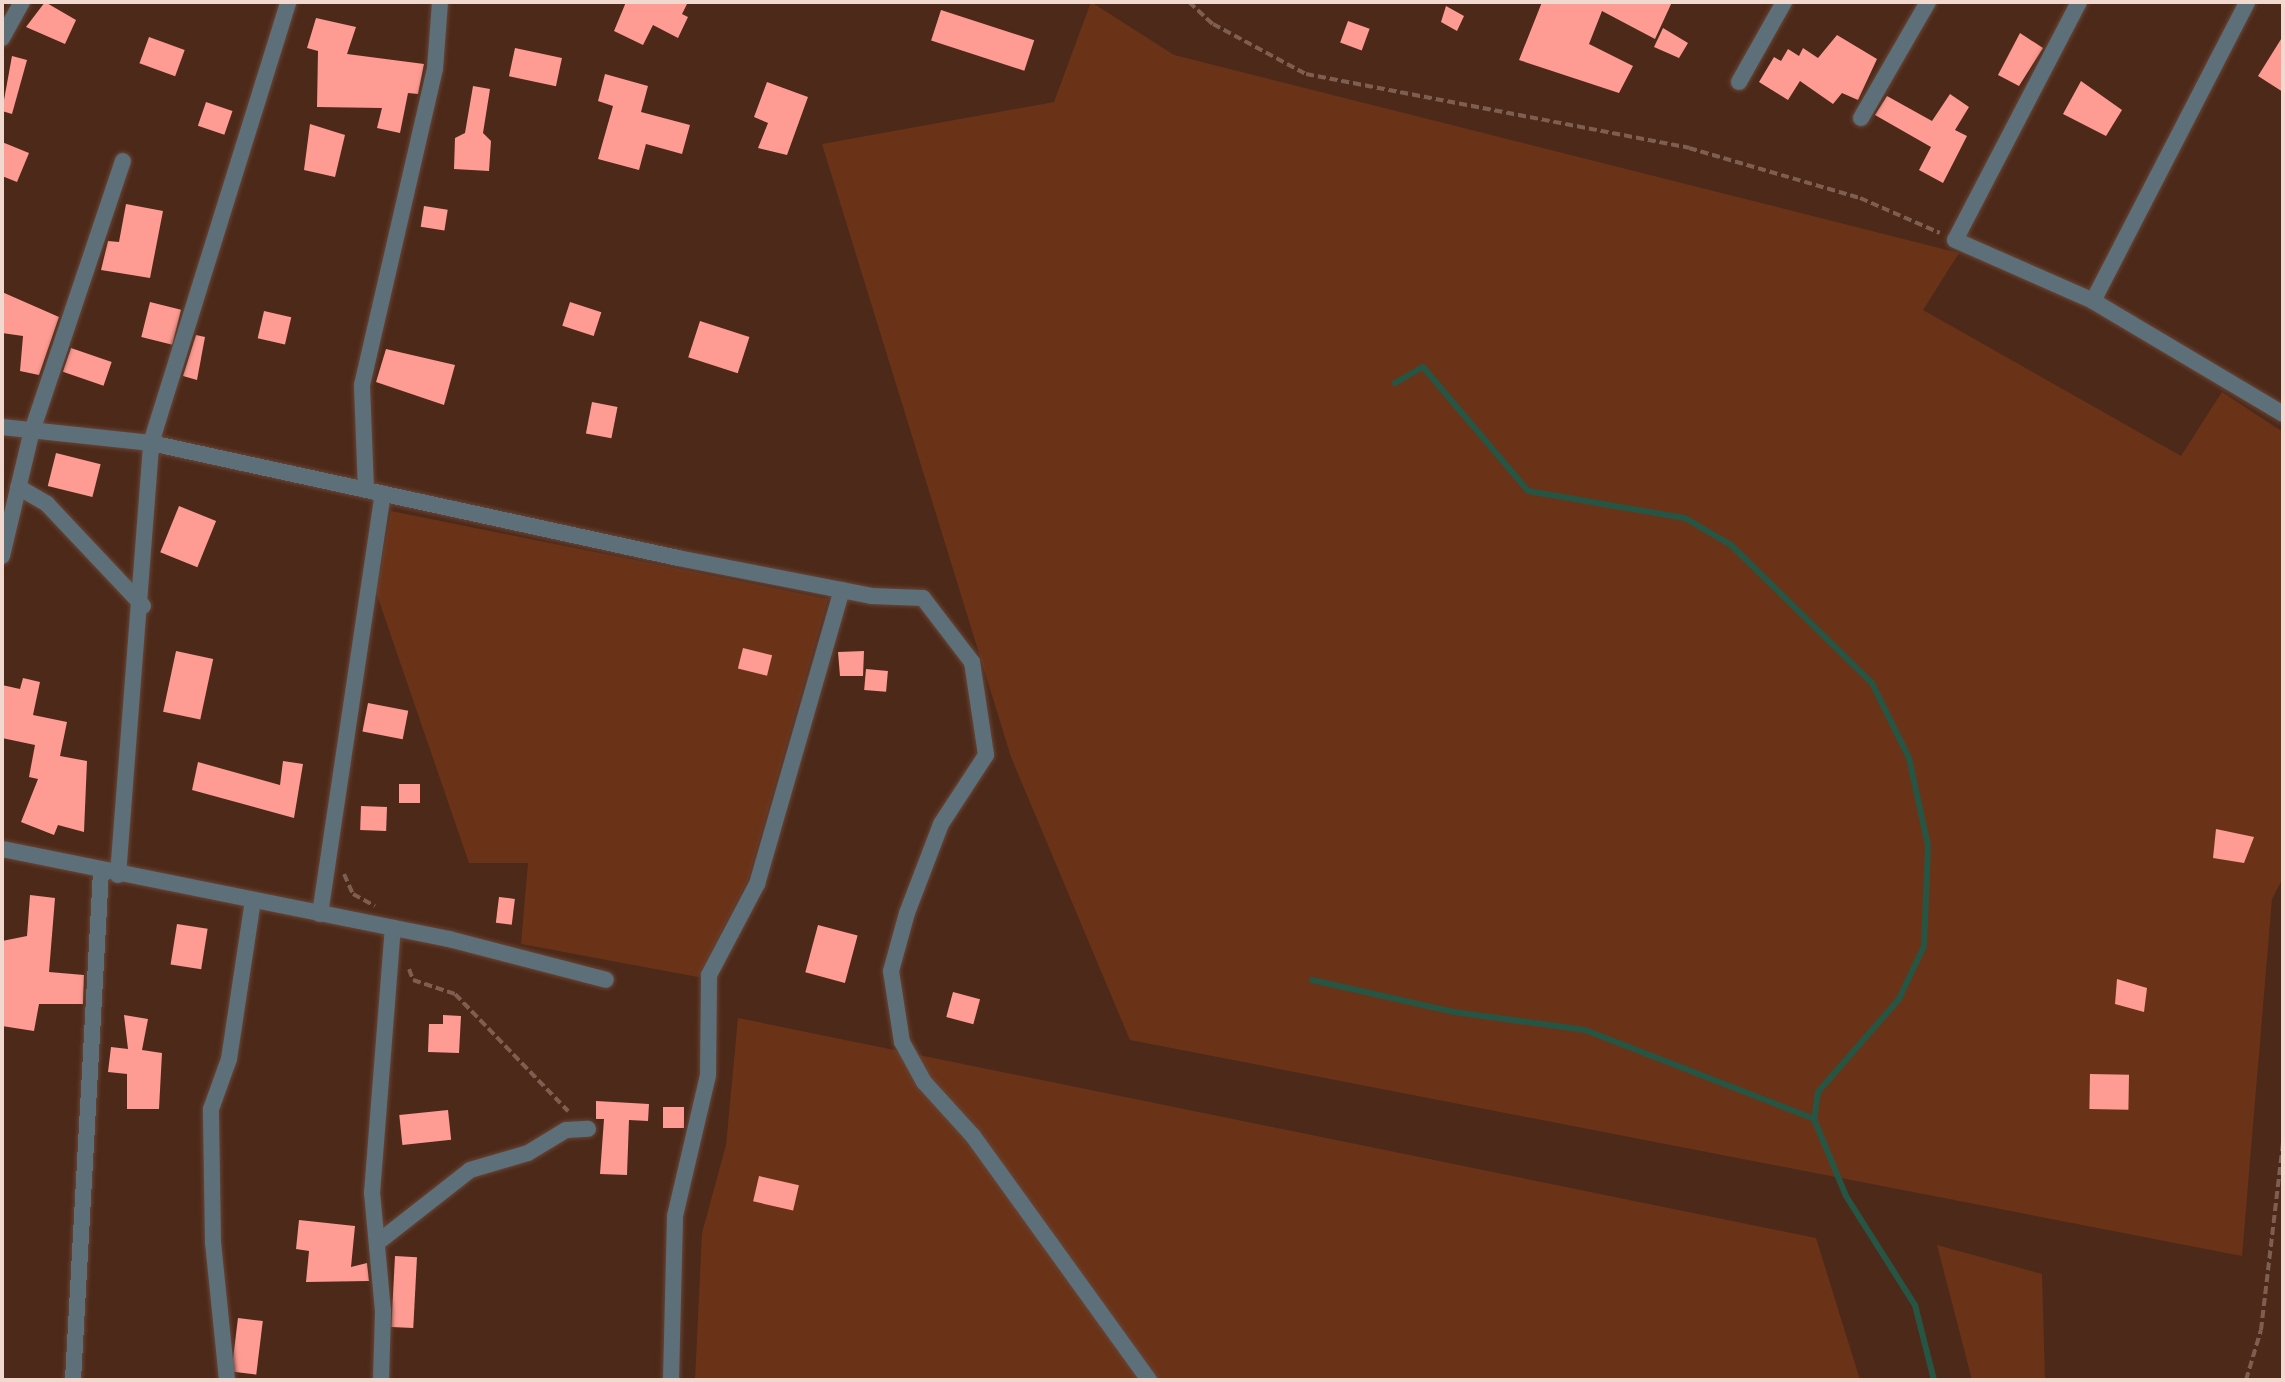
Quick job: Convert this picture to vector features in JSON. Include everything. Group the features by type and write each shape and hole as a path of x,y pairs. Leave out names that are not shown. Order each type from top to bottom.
{"street":[{"path":"2,38 22,2"},
{"path":"73,1380 110,873 143,606 151,443 288,2"},
{"path":"320,914 375,492 362,385 435,69 440,2"},
{"path":"1739,82 1784,2"},
{"path":"1861,118 1928,2"},
{"path":"2079,2 1955,240 2093,301 2283,414"},
{"path":"2093,301 2247,2"},
{"path":"2,556 31,434 123,161"},
{"path":"2,427 31,434 151,443 842,590 923,598 972,662 986,755 941,824 907,913 891,971 902,1042 924,1082 973,1136 1149,1380"},
{"path":"18,487 47,504 143,606"},
{"path":"671,1380 675,1216 708,1075 709,975 757,884 842,590"},
{"path":"2,849 393,928 606,980"},
{"path":"227,1380 213,1242 211,1109 229,1059 253,901"},
{"path":"381,1380 377,1243 372,1193 393,928"},
{"path":"377,1243 470,1170 528,1153 566,1130 588,1129"}],"path":[{"path":"1189,2 1213,24 1306,74 1689,148 1860,198 1955,240"},
{"path":"330,844 353,894 371,901 393,928 413,980 455,994 479,1028 533,1070 588,1129"},
{"path":"2246,1380 2261,1330 2283,1143"}],"shaded area":[{"path":"1091,2 1174,55 1959,253 1923,310 2181,456 2222,392 2283,432 2283,878 2272,899 2242,1256 1130,1040 1011,757 822,144 1054,102"},
{"path":"391,511 828,599 748,880 698,977 521,944 528,863 469,863 376,592"},
{"path":"738,1018 1816,1238 1860,1380 695,1380 702,1233 726,1145"},
{"path":"1937,1245 2042,1274 2045,1380 1972,1380"}],"building":[{"path":"45,2 76,20 65,44 26,27"},
{"path":"626,2 688,2 682,14 688,17 678,38 653,25 643,45 614,31"},
{"path":"1542,2 1672,2 1655,39 1602,11 1589,44 1633,66 1619,93 1519,60"},
{"path":"1446,6 1464,16 1457,31 1441,22"},
{"path":"941,10 1034,40 1024,71 931,40"},
{"path":"316,18 356,27 347,54 424,64 418,94 408,93 400,133 377,128 382,108 317,107 318,51 307,48"},
{"path":"1348,21 1370,29 1362,50 1340,43"},
{"path":"1663,28 1688,43 1679,58 1654,47"},
{"path":"2020,33 2043,48 2019,86 1998,75"},
{"path":"1837,35 1877,59 1858,100 1842,93 1833,104 1800,81 1788,100 1759,82 1774,57 1781,61 1788,49 1799,56 1803,48 1818,58"},
{"path":"2283,36 2283,92 2258,76"},
{"path":"149,37 185,50 175,76 139,63"},
{"path":"515,48 562,58 556,86 509,76"},
{"path":"12,56 27,60 12,114 2,111"},
{"path":"605,74 648,86 641,112 690,125 682,154 646,144 639,170 598,159 613,106 598,101"},
{"path":"2081,81 2122,110 2106,136 2063,114"},
{"path":"767,82 808,97 787,155 758,148 768,123 754,117"},
{"path":"473,86 490,89 483,133 491,141 489,171 454,169 455,138 465,133"},
{"path":"1950,94 1969,107 1955,130 1967,136 1943,183 1919,170 1931,147 1875,115 1887,96 1932,121"},
{"path":"206,102 232,111 224,135 198,126"},
{"path":"310,124 345,135 335,177 304,170"},
{"path":"2,142 29,153 17,182 2,176"},
{"path":"126,204 163,211 150,278 101,270 108,241 119,242"},
{"path":"424,206 448,210 444,230 421,227"},
{"path":"2,292 59,317 39,375 20,371 23,336 2,333"},
{"path":"150,302 181,310 172,345 141,337"},
{"path":"570,302 601,312 594,336 562,326"},
{"path":"264,311 291,317 285,345 258,338"},
{"path":"700,321 749,337 738,373 688,357"},
{"path":"196,335 205,337 197,380 183,376"},
{"path":"71,348 112,362 104,386 63,372"},
{"path":"386,349 455,365 444,405 376,382"},
{"path":"592,402 618,407 611,438 586,433"},
{"path":"56,453 101,464 92,497 48,486"},
{"path":"179,506 216,521 197,567 160,552"},
{"path":"743,648 772,655 767,676 738,668"},
{"path":"176,651 213,659 200,720 163,712"},
{"path":"864,651 863,676 840,676 838,652"},
{"path":"866,669 888,671 886,692 864,690"},
{"path":"23,678 40,682 33,715 67,722 60,756 87,761 84,832 58,825 54,835 21,822 38,779 29,777 35,745 2,738 2,685 20,689"},
{"path":"368,703 408,711 403,739 362,731"},
{"path":"283,761 303,764 294,818 192,790 198,762 280,785"},
{"path":"399,784 420,784 420,803 399,803"},
{"path":"361,806 387,807 386,831 360,830"},
{"path":"2216,829 2254,837 2244,863 2213,858"},
{"path":"30,895 55,898 49,972 84,975 83,1004 39,1004 34,1031 2,1026 2,941 27,936"},
{"path":"499,897 515,899 512,925 496,923"},
{"path":"177,924 208,929 201,969 171,964"},
{"path":"818,925 858,936 845,983 805,972"},
{"path":"2117,979 2147,988 2144,1012 2115,1004"},
{"path":"953,992 980,999 973,1024 946,1017"},
{"path":"124,1015 148,1019 142,1050 162,1053 159,1109 127,1109 127,1074 108,1072 111,1047 128,1049"},
{"path":"443,1015 461,1016 459,1053 428,1052 429,1024 443,1024"},
{"path":"2090,1074 2129,1075 2128,1110 2089,1109"},
{"path":"596,1101 649,1104 648,1121 629,1120 627,1175 600,1174 604,1119 596,1119"},
{"path":"663,1107 684,1107 684,1128 663,1128"},
{"path":"448,1110 451,1140 402,1145 399,1115"},
{"path":"759,1176 799,1185 793,1211 753,1201"},
{"path":"299,1220 355,1226 351,1267 367,1263 369,1281 306,1282 309,1251 296,1249"},
{"path":"395,1256 417,1257 413,1328 391,1327"},
{"path":"238,1318 263,1321 256,1375 231,1372"}],"waterway":[{"path":"1395,383 1423,367 1528,491 1685,518 1731,545 1872,683 1909,758 1928,846 1924,946 1899,999 1818,1092 1814,1119 1846,1196 1915,1305 1934,1380"},
{"path":"1312,980 1454,1012 1585,1030 1814,1119"}]}
